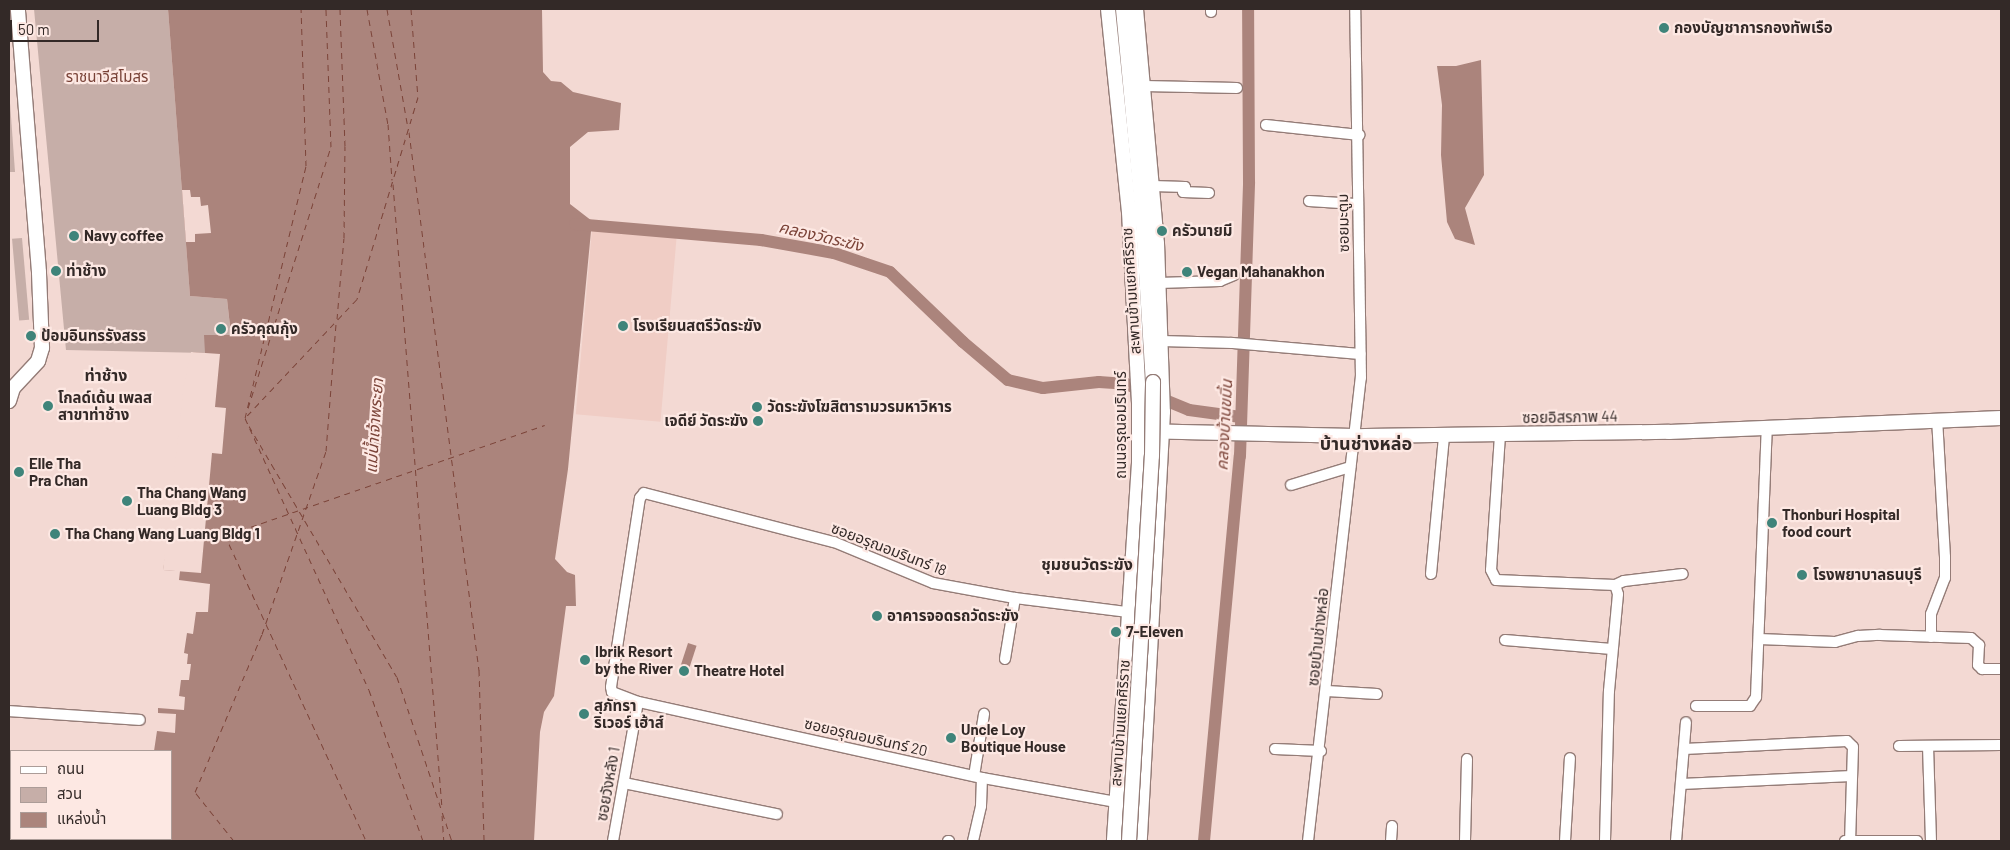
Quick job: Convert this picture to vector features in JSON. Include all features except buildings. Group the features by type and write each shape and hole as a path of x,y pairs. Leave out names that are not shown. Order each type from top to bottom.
{"main road":[{"path":"9,400 13,388 38,361 42,348 39,272 18,9"},
{"name":"ถนนอรุณอมรินทร์","path":"1108,9 1129,212 1139,405 1114,841"},
{"name":"สะพานข้ามแยกศิริราช","path":"1123,9 1147,267 1153,408 1129,841"},
{"path":"1136,9 1153,186 1162,341 1163,412 1154,615 1140,841"},
{"path":"9,373 25,374"},
{"name":"ซอยอิสรภาพ 44","path":"1139,431 1163,433 1444,436 1669,432 2001,418"},
{"path":"1128,612 1154,615"}],"street":[{"name":"ซอยมะตูม","path":"1355,9 1359,135 1356,204 1360,354 1357,436"},
{"path":"1144,86 1237,88"},
{"path":"1266,125 1359,135"},
{"path":"1153,186 1184,188 1183,192 1209,193"},
{"path":"1309,201 1356,204"},
{"path":"1159,283 1220,281 1234,275"},
{"path":"1162,341 1251,344 1360,354"},
{"path":"1931,637 1931,614 1945,571 1937,420"},
{"path":"1696,706 1750,706 1755,703 1766,522 1767,427"},
{"path":"1500,435 1492,577 1512,582 1615,585 1624,581 1683,574"},
{"name":"ซอยบ้านช่างหล่อ","path":"1308,841 1321,751 1350,467 1357,436"},
{"path":"1431,574 1444,436"},
{"path":"1291,484 1350,467"},
{"name":"ซอยอรุณอมรินทร์ 18","path":"612,692 640,498 644,493 834,542 933,583 1015,598 1128,612"},
{"path":"1604,841 1612,650 1618,594 1615,585"},
{"path":"1005,659 1015,598"},
{"path":"1759,639 1835,642 1858,636 1976,640 1979,645 1978,665 1982,669 2001,669"},
{"path":"1506,640 1612,650"},
{"path":"1327,691 1377,694"},
{"name":"ซอยอรุณอมรินทร์ 20","path":"612,692 638,702 978,777 1116,802"},
{"name":"ซอยวังหลัง 1","path":"613,841 638,702"},
{"path":"9,711 140,720"},
{"path":"974,841 981,806 978,777 984,714"},
{"path":"1676,841 1686,722"},
{"path":"1684,749 1847,741 1853,746 1850,841"},
{"path":"1899,746 2001,745"},
{"path":"1928,746 1931,841"},
{"path":"1276,749 1321,751"},
{"path":"1565,841 1570,758"},
{"path":"1465,841 1467,759"},
{"path":"1681,784 1852,776"},
{"path":"624,783 777,814"},
{"path":"1391,841 1392,826"},
{"path":"1845,841 1917,841"}],"shaded area":[{"name":"โรงเรียนสตรีวัดระฆัง","path":"592,229 677,236 660,422 576,414"},
{"path":"9,760 10,840 164,840 164,841 9,841"}],"green space":[{"name":"ราชนาวีสโมสร","path":"34,9 168,9 190,296 227,299 231,336 205,353 66,350"},
{"path":"9,89 15,172 9,172"},
{"path":"22,238 29,320 19,321 12,239"}],"water":[{"name":"แม่น้ำเจ้าพระยา","path":"168,9 542,9 543,72 551,81 561,82 573,92 621,103 619,130 588,132 570,147 570,204 592,221 568,469 555,559 567,572 575,575 576,606 566,606 554,696 544,712 540,732 534,841 164,841 172,840 172,750 154,750 157,731 175,733 176,714 158,713 158,708 184,710 185,697 179,696 181,680 189,680 191,664 187,664 188,654 184,653 187,633 193,634 196,612 208,612 210,584 179,580 180,571 163,570 178,484 193,352 205,353 204,335 231,335 227,299 190,296"},
{"path":"1481,60 1484,175 1465,208 1475,245 1455,239 1447,222 1441,155 1442,105 1437,66 1456,66"},
{"path":"688,643 697,646 687,674 679,672"}],"pier":[{"path":"182,190 190,190 191,197 200,197 201,206 208,205 211,233 195,234 195,242 186,242"},
{"path":"191,352 220,354 215,407 226,408 222,454 212,453 201,573 163,570 184,385"}],"waterway":[{"name":"คลองบ้านขมิ้น","path":"1204,841 1240,456 1249,182 1248,9"},
{"name":"คลองวัดระฆัง","path":"575,224 761,240 834,253 890,272 963,342 1008,380 1043,388 1099,382 1126,384 1189,410 1241,417"}],"ferry route":[{"path":"245,418 306,166 301,9"},
{"path":"248,408 331,147 326,9"},
{"path":"337,319 344,238 345,146 340,9"},
{"path":"367,9 388,124 392,180"},
{"path":"387,9 408,128"},
{"path":"411,9 418,97 357,299 245,418 369,690 423,841"},
{"path":"409,132 479,670 484,841"},
{"path":"393,184 442,808"},
{"path":"234,841 195,792 262,634 326,451 336,323"},
{"path":"230,534 545,425"},
{"path":"249,426 397,677 452,841"},
{"path":"229,544 366,841"},
{"path":"442,815 444,841"}],"place":[{"name":"กองบัญชาการกองทัพเรือ","path":"1664,28"},
{"name":"ครัวนายมี","path":"1162,231"},
{"name":"Navy coffee","path":"74,236"},
{"name":"ท่าช้าง","path":"56,271"},
{"name":"Vegan Mahanakhon","path":"1187,272"},
{"name":"โรงเรียนสตรีวัดระฆัง","path":"623,326"},
{"name":"ครัวคุณกุ้ง","path":"221,329"},
{"name":"ป้อมอินทรรังสรร","path":"31,336"},
{"name":"โกลด์เด้น เพลส สาขาท่าช้าง","path":"48,406"},
{"name":"วัดระฆังโฆสิตารามวรมหาวิหาร","path":"757,407"},
{"name":"เจดีย์ วัดระฆัง","path":"758,421"},
{"name":"Elle Tha Pra Chan","path":"19,472"},
{"name":"Tha Chang Wang Luang Bldg 3","path":"127,501"},
{"name":"Thonburi Hospital food court","path":"1772,523"},
{"name":"Tha Chang Wang Luang Bldg 1","path":"55,534"},
{"name":"โรงพยาบาลธนบุรี","path":"1802,575"},
{"name":"อาคารจอดรถวัดระฆัง","path":"877,616"},
{"name":"7-Eleven","path":"1116,632"},
{"name":"Ibrik Resort by the River","path":"585,660"},
{"name":"Theatre Hotel","path":"684,671"},
{"name":"สุภัทรา ริเวอร์ เฮ้าส์","path":"584,714"},
{"name":"Uncle Loy Boutique House","path":"951,738"}],"district":[{"name":"ท่าช้าง","path":"106,375"},
{"name":"บ้านช่างหล่อ","path":"1366,443"},
{"name":"ชุมชนวัดระฆัง","path":"1087,564"}]}
